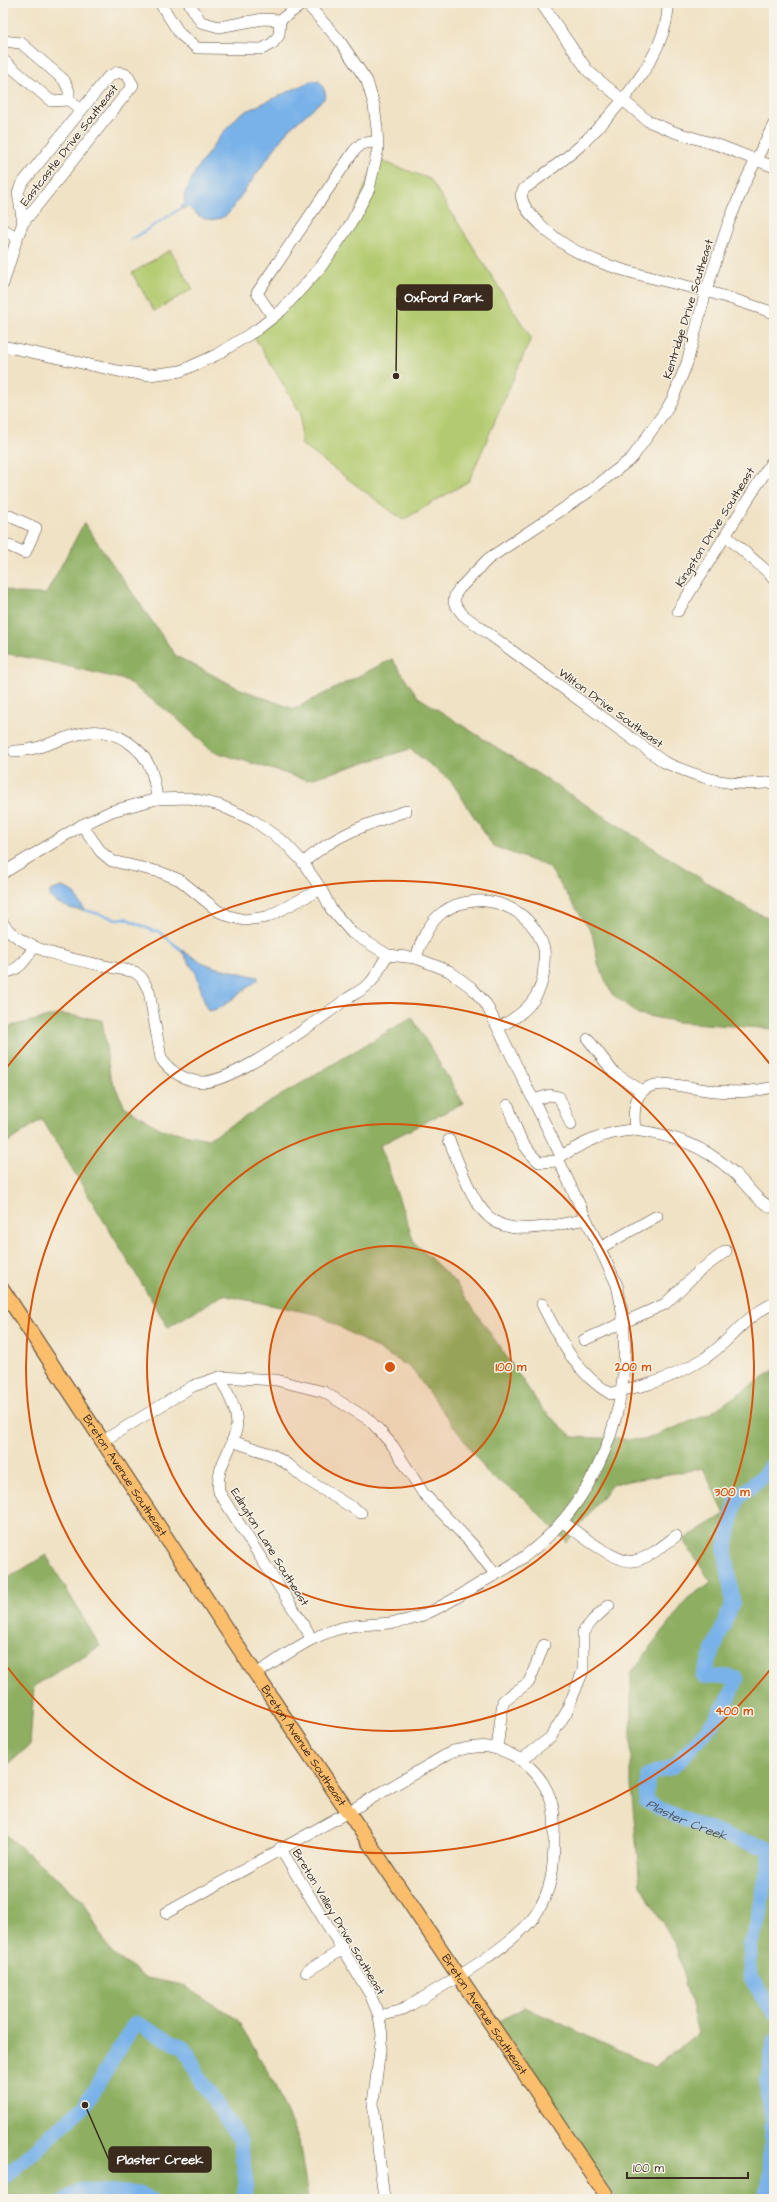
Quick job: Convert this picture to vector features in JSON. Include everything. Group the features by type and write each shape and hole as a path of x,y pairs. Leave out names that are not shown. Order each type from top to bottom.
{"main road":[{"name":"Breton Avenue Southeast","path":"3,1290 256,1674 608,2199"}],"street":[{"path":"160,3 180,34 197,48 204,49 262,49 273,43 279,35 280,20"},
{"path":"3,346 118,371 149,375 181,371 234,346 282,310 320,268 350,225 369,189 378,149 378,141 374,105 367,81 339,40 305,3 280,20 263,19 219,27 201,22 189,3"},
{"path":"541,3 588,71 622,101 648,121 674,132 721,146 774,167"},
{"path":"668,3 669,17 656,50 622,101 580,146 524,189 521,195 528,212 560,242 576,252 598,262 619,269 706,291 774,313"},
{"path":"3,41 21,43 64,80 69,91 69,100 51,101 3,60"},
{"name":"Eastcastle Drive Southeast","path":"3,284 23,223 133,85 130,79 122,72 108,77 21,185 18,193 23,223"},
{"name":"Eastcastle Drive Southeast","path":"69,100 81,110"},
{"name":"Kentridge Drive Southeast","path":"454,603 455,595 459,589 488,559 587,493 632,458 673,398 687,363 706,291 728,224 756,159 774,124"},
{"path":"273,317 257,293 354,151 361,144 378,141"},
{"path":"3,229 17,238"},
{"name":"Kingston Drive Southeast","path":"678,611 774,458"},
{"path":"3,513 36,528 24,553 3,543"},
{"path":"726,536 769,573 774,580"},
{"name":"Wilton Drive Southeast","path":"454,603 462,614 664,762 696,776 730,784 753,785 774,782"},
{"path":"14,751 32,749 85,732 98,731 113,734 136,748 146,758 155,777 158,799"},
{"path":"4,870 82,825 112,811 158,799 189,798 219,805 253,820 285,843 303,863 321,889 331,909 352,933 388,954 416,958 449,971 472,988 486,1004 499,1027 534,1100 617,1286 622,1303 625,1370 615,1422 601,1461 562,1521 525,1556 435,1610 400,1622 353,1626 333,1630 310,1639 256,1674"},
{"path":"303,863 321,847 343,834 406,811"},
{"path":"82,825 101,852 112,861 160,872 180,880 218,911 229,916 244,920 267,917 321,889"},
{"path":"416,958 422,939 430,925 443,912 466,901 494,901 516,911 532,926 544,950 544,974 540,990 527,1010 516,1019 499,1027"},
{"path":"3,924 7,930 34,947 56,955 135,972 142,978 150,991 159,1051 164,1064 176,1074 205,1082 232,1074 320,1020 372,982 388,954"},
{"path":"3,972 7,972 20,966 34,947"},
{"path":"588,1039 614,1073 642,1091"},
{"path":"636,1130 634,1118 637,1102 642,1091 657,1083 717,1092 759,1090 774,1087"},
{"path":"534,1100 550,1094 559,1097 571,1125"},
{"path":"508,1106 521,1143 539,1162 560,1159 591,1139 621,1130 636,1130 676,1137 690,1143 717,1159 733,1172 763,1203 774,1208"},
{"path":"449,1140 470,1192 481,1211 492,1221 519,1230 553,1226 586,1219"},
{"path":"600,1248 657,1216"},
{"path":"584,1340 666,1304 698,1272 726,1251"},
{"path":"542,1304 570,1355 588,1378 611,1394 670,1376 692,1365 718,1348 750,1317 774,1303"},
{"path":"102,1441 193,1386 220,1377 276,1380 324,1392 368,1419 392,1446 423,1493 472,1544 495,1574"},
{"name":"Edington Lane Southeast","path":"220,1377 233,1407 236,1418 236,1429 219,1472 217,1481 219,1492 308,1632 310,1639"},
{"path":"232,1441 273,1455 290,1466 304,1478 361,1513"},
{"path":"562,1521 609,1554 628,1562 657,1551 676,1536"},
{"path":"521,1760 550,1738 566,1713 583,1670 583,1632 609,1605"},
{"path":"497,1750 503,1701 529,1682 544,1646"},
{"path":"166,1913 280,1848 348,1812 453,1751 469,1748 489,1747 521,1760 536,1771 547,1787 554,1809 554,1868 552,1883 536,1914 521,1931 458,1975 400,2011 379,2016"},
{"name":"Breton Valley Drive Southeast","path":"280,1848 370,1994 379,2016 382,2036 373,2103 384,2199"},
{"path":"306,1972 343,1949"}],"green space":[{"path":"376,159 430,179 531,338 469,481 403,520 301,444 301,414 252,333 273,317 350,225"},
{"path":"170,250 193,289 154,311 132,273"},
{"path":"84,523 176,656 238,688 294,709 392,659 418,697 750,910 768,917 774,912 774,1029 678,1022 638,1014 612,994 599,967 592,933 549,867 493,846 451,781 410,749 307,780 212,751 173,715 125,680 46,661 3,653 3,588 15,593 46,594"},
{"path":"61,1014 102,1020 110,1076 125,1107 161,1129 208,1139 412,1017 463,1103 380,1145 414,1242 455,1282 543,1410 573,1437 644,1440 709,1414 774,1370 774,2199 615,2199 498,2022 525,2007 654,2067 698,2033 675,1943 640,1885 631,1785 631,1673 688,1598 711,1582 683,1540 725,1514 703,1468 612,1484 567,1542 519,1494 490,1476 411,1368 319,1315 223,1295 168,1327 42,1119 8,1142 3,1138 3,1028"},
{"path":"46,1555 100,1646 34,1686 30,1745 3,1769 3,1578 5,1580"},
{"path":"3,1832 84,1902 110,1952 146,1978 183,1985 237,2019 272,2079 299,2141 308,2199 3,2199"}],"water":[{"path":"311,81 319,81 324,89 326,97 287,131 228,214 212,220 202,218 189,207 178,210 185,203 184,195 196,170 222,134 240,114"},
{"path":"62,887 72,891 85,910 76,910 66,907 50,897 50,891"},
{"path":"180,949 199,961 214,967 258,977 258,980 220,1008 209,1011 206,1007 196,973"}],"waterway":[{"path":"131,240 178,210"},
{"path":"85,910 117,919 125,918 153,931 158,931 180,949"},
{"name":"Plaster Creek","path":"774,1462 764,1475 736,1500 725,1550 733,1602 703,1676 732,1677 737,1679 727,1702 708,1729 674,1766 648,1775 646,1801 707,1829 771,1849 758,1921 750,1946 750,1977 774,2013"},
{"name":"Plaster Creek","path":"3,2179 85,2105 135,2023 185,2048 202,2082 240,2140 246,2182 244,2199"},
{"name":"Plaster Creek","path":"765,2199 770,2173 772,2120 767,2084 774,2041"},
{"name":"Plaster Creek","path":"66,2199 82,2190 140,2194 150,2199"}],"place":[{"name":"Oxford Park","path":"396,376"},
{"name":"Plaster Creek","path":"85,2105"}]}
